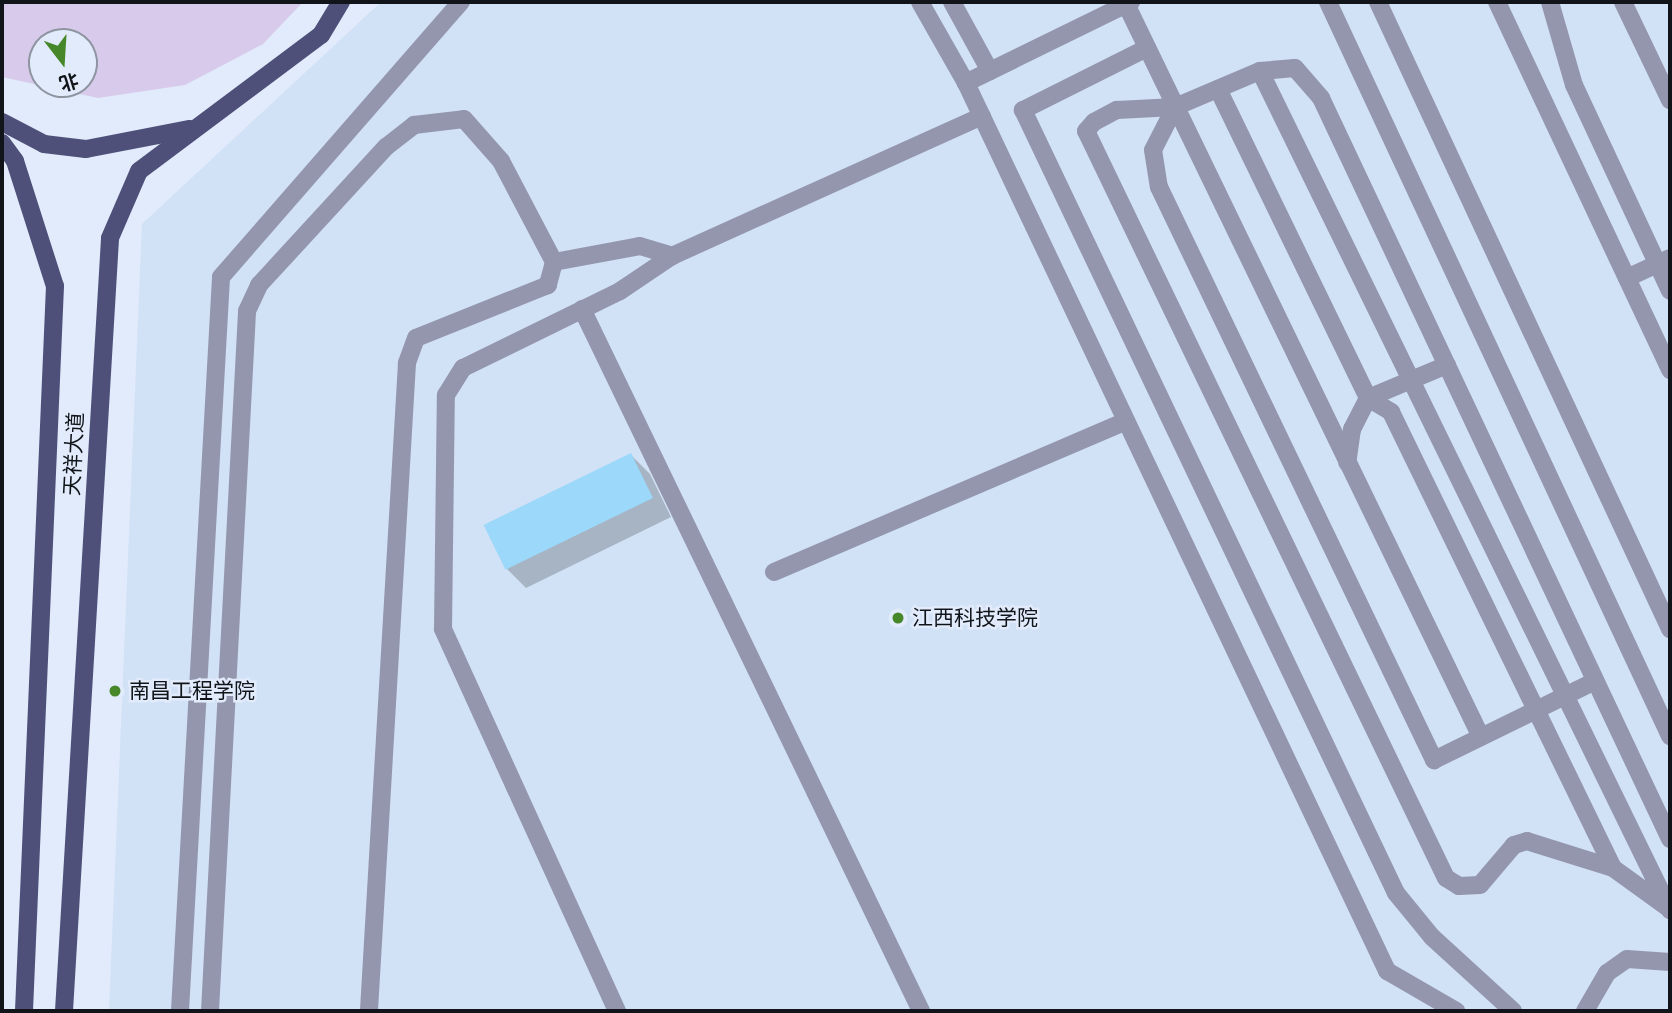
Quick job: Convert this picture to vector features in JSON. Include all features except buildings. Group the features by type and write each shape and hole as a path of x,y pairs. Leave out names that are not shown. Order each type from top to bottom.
{"main road":[{"name":"天祥大道","path":"64,1011 110,238 139,171 321,34 341,2"},
{"path":"2,122 44,145 86,149 198,127"},
{"name":"天祥大道","path":"2,143 15,161 55,286 24,1011"}],"street":[{"path":"180,1011 221,277 461,2"},
{"path":"920,2 982,116 1387,971 1453,1010"},
{"path":"953,2 990,71"},
{"path":"1328,2 1670,736"},
{"path":"1378,2 1670,629"},
{"path":"1497,2 1670,370"},
{"path":"1550,2 1574,85 1664,261 1670,291"},
{"path":"1623,2 1670,100"},
{"path":"966,83 1129,3 1175,107 1481,737"},
{"path":"1147,48 1023,110 1396,893 1432,937 1513,1011"},
{"path":"1670,839 1321,98 1295,68 1260,71 1175,107 1117,110 1086,131 1446,878 1459,886 1480,885 1514,845 1527,841 1613,868 1670,909"},
{"path":"1260,71 1409,384 1670,909"},
{"path":"1218,89 1368,398 1391,412 1613,868"},
{"path":"1175,107 1153,150 1159,187 1418,733 1434,760 1595,681"},
{"path":"617,1011 443,629 446,395 463,368 582,309 672,256 982,116"},
{"path":"210,1011 247,311 259,285 414,125 464,119 501,161 554,262 548,285 416,338 407,363 369,1011"},
{"path":"554,262 640,246 672,256"},
{"path":"1627,278 1664,261"},
{"path":"582,309 921,1011"},
{"path":"1347,463 1352,429 1368,398 1409,384 1447,365"},
{"path":"774,572 1126,421"},
{"path":"1585,1011 1607,973 1627,959 1670,962"}],"shaded area":[{"path":"2,2 303,2 263,44 185,85 98,98 98,28 28,28 28,83 2,77"},
{"name":"江西科技学院","path":"381,2 1670,2 1670,1011 109,1011 142,224"}],"place":[{"name":"江西科技学院","path":"898,618"},
{"name":"南昌工程学院","path":"115,691"}]}
